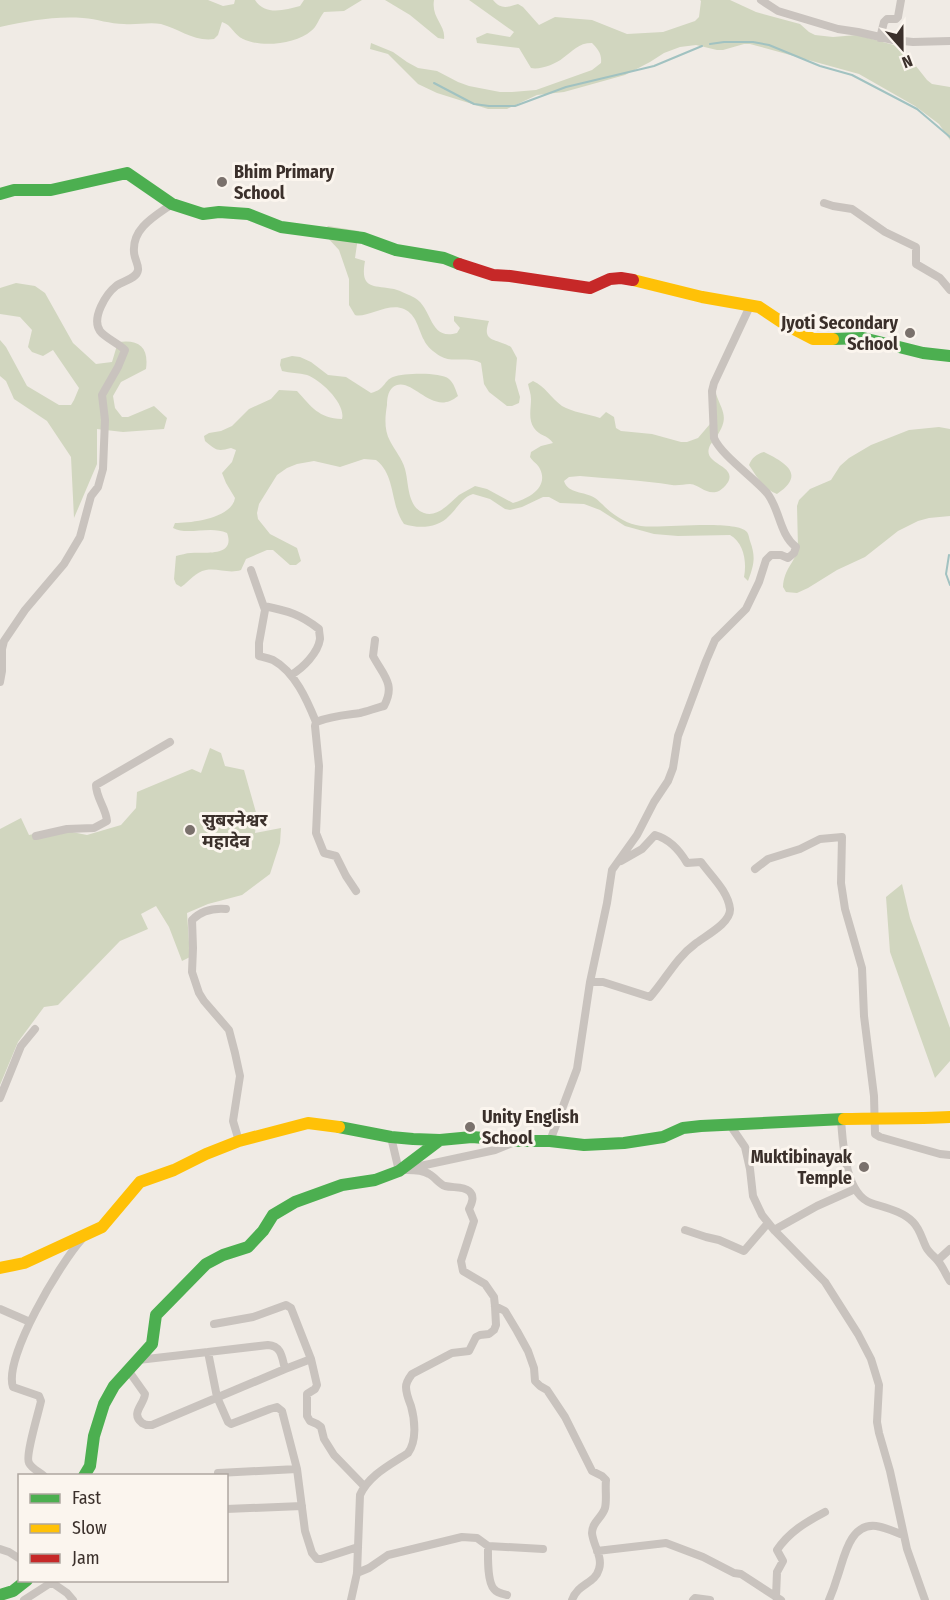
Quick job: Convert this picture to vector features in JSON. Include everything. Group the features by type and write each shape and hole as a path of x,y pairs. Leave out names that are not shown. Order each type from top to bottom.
{"street":[{"path":"761,0 772,8 790,15 838,29 910,42 950,42"},
{"path":"880,38 886,19 896,19 901,0"},
{"path":"0,194 14,190 51,190 127,172 172,204 203,214 219,212 248,214 281,227 363,238 396,250 444,258 493,275 590,288 610,279 634,280 759,308 813,339 873,339 923,353 950,356"},
{"path":"824,203 832,207 852,209 885,232 916,247 916,264 940,278 950,290"},
{"path":"0,682 4,641 25,610 64,564 80,537 92,496 98,487 103,468 105,420 102,395 125,350 100,332 97,324 98,312 116,286 137,274 135,238 145,223 172,204"},
{"path":"550,1142 575,1076 590,982 612,870 637,835 668,781 673,768 678,736 715,640 746,609 759,582 766,560 771,555 788,558 794,553 796,547 787,537 773,502 766,492 724,453 714,438 712,391 714,383 750,306"},
{"path":"251,570 265,610 259,656 273,661 291,675 316,722 319,766 316,833 324,853 336,856 356,891"},
{"path":"264,606 304,617 319,629 320,640 311,658 299,671 291,675"},
{"path":"316,722 384,706 390,690 383,671 373,656 375,640"},
{"path":"36,836 67,829 94,828 107,821 105,810 96,792 96,785 170,742"},
{"path":"590,982 603,982 650,997 676,963 692,947 723,923 730,913 730,907 721,889 701,862 687,863 683,856 662,837 656,835 642,849 616,864"},
{"path":"755,869 768,859 800,849 820,839 842,837 840,883 862,968 876,1136 950,1155"},
{"path":"226,909 219,908 201,913 192,920 191,966 199,993 229,1030 236,1053 240,1076 233,1121 239,1141"},
{"path":"0,1098 21,1046 35,1029"},
{"path":"0,1268 24,1263 102,1227 140,1182 174,1170 239,1141 308,1123 391,1137 440,1140 472,1137 584,1145 624,1143 663,1137 683,1128 701,1126 950,1117"},
{"path":"842,1120 844,1156 855,1189 861,1198 886,1207 912,1221 950,1281"},
{"path":"730,1125 745,1147 753,1196 762,1215 825,1282 871,1359 879,1385 877,1422 903,1535 925,1600"},
{"path":"391,1137 399,1170"},
{"path":"399,1170 440,1140"},
{"path":"85,1474 90,1466 94,1436 104,1404 114,1386 152,1344 156,1315 206,1264 248,1247 263,1231 273,1215 295,1202 342,1185 375,1180 399,1170 495,1150 519,1141"},
{"path":"351,1600 357,1573 360,1495 371,1478 408,1454 411,1449 414,1421 406,1388 411,1374 452,1353 469,1351 476,1337 489,1334 496,1325 494,1297 485,1284 465,1274 461,1267 474,1221 469,1209 472,1201 470,1191 445,1186 429,1174 414,1169 399,1170"},
{"path":"685,1230 719,1240 744,1251 771,1227 855,1189"},
{"path":"41,1474 30,1466 28,1457 41,1401 39,1396 13,1387 11,1383 15,1359 30,1322 68,1256 83,1237"},
{"path":"938,1260 950,1249"},
{"path":"214,1324 254,1317 286,1305 291,1308 311,1359 317,1385 307,1394 307,1416 310,1421 321,1427 324,1439 334,1455 364,1486"},
{"path":"495,1306 505,1311 518,1331 534,1368 535,1381 547,1390 565,1417 592,1471 606,1480 606,1507 595,1521 592,1532 600,1562 598,1573 591,1581 578,1589 572,1600"},
{"path":"0,1309 30,1322"},
{"path":"138,1360 275,1346 278,1348 285,1369"},
{"path":"208,1352 217,1397 228,1422 231,1424 270,1408 277,1407 282,1411 297,1469 305,1531 312,1553 321,1559 358,1547"},
{"path":"128,1370 145,1394 136,1415 147,1426 311,1359"},
{"path":"219,1473 297,1469"},
{"path":"228,1509 302,1506"},
{"path":"778,1598 777,1572 783,1561 777,1550 803,1524 825,1512"},
{"path":"829,1600 837,1581 845,1550 856,1533 867,1527 876,1526 903,1535"},
{"path":"357,1573 388,1555 462,1537 477,1538 488,1546 543,1550"},
{"path":"597,1551 666,1543 678,1546 734,1573 741,1574 778,1598"},
{"path":"488,1546 492,1588 496,1592 507,1595"},
{"path":"0,1548 18,1558"},
{"path":"0,1595 13,1592 26,1582"},
{"path":"24,1600 49,1584 54,1584 73,1600"},
{"path":"693,1600 695,1598 710,1600"}],"green space":[{"path":"0,0 208,0 223,6 234,4 235,0 255,0 264,8 276,10 300,6 304,0 362,0 344,11 324,12 311,31 297,39 268,44 243,39 222,22 218,35 214,39 200,39 161,24 119,24 83,18 51,18 0,27"},
{"path":"385,0 434,0 435,12 443,30 444,39 438,38 410,15"},
{"path":"469,0 493,0 505,7 518,4 539,25 555,17 592,20 627,34 663,32 695,21 699,17 700,0 730,0 756,12 800,24 815,35 833,37 857,35 894,45 908,56 932,84 950,87 950,140 939,124 915,106 859,74 750,44 723,50 696,45 680,47 664,53 625,75 564,92 537,95 507,109 488,109 437,93 418,84 388,54 370,49 371,43 393,52 418,68 437,71 469,86 500,92 536,90 592,70 601,63 599,52 592,43 579,46 552,64 531,68 519,48 477,43 476,38 487,33 510,37 514,32"},
{"path":"328,226 359,231 355,258 365,261 366,281 374,286 394,289 415,298 441,332 457,333 460,328 454,321 454,316 489,321 488,337 511,347 517,358 515,380 520,397 519,403 507,406 489,392 484,384 481,363 445,358 433,351 425,342 414,319 404,309 398,307 365,315 355,315 349,305 349,279 339,250 326,236"},
{"path":"16,283 35,286 45,293 73,343 96,364 112,362 118,342 132,342 141,346 146,355 146,369 121,382 113,396 115,408 122,417 128,417 154,406 167,418 164,429 123,432 97,429 97,464 74,518 71,457 47,421 14,399 6,381 0,376 0,340 27,386 59,405 71,405 79,388 53,350 43,356 32,352 28,347 32,330 20,317 0,314 0,288"},
{"path":"292,356 311,362 328,375 346,377 371,393 393,377 398,376 430,374 445,377 451,381 458,396 448,402 430,399 407,386 399,385 392,388 388,398 386,423 388,437 404,465 414,506 429,514 443,509 459,495 475,486 487,489 513,503 536,492 542,482 542,476 539,467 530,457 531,452 553,443 549,438 538,433 532,425 528,384 533,381 566,408 600,418 606,412 614,417 616,428 621,431 652,434 681,442 698,438 710,424 716,394 724,419 721,430 710,446 709,453 711,458 729,475 724,488 716,492 709,492 690,484 674,485 580,476 569,477 564,481 569,488 595,498 618,517 636,525 651,527 713,525 740,528 747,532 754,556 748,581 744,577 745,559 741,548 735,538 730,535 654,534 625,526 600,510 584,504 560,503 549,497 543,497 510,510 490,499 473,494 465,498 445,520 439,523 422,527 404,524 387,474 376,460 364,459 340,467 314,461 297,464 277,475 259,504 258,519 270,534 297,548 301,561 296,565 290,565 273,550 267,550 246,559 241,570 202,571 181,587 174,579 176,556 217,552 223,550 229,541 227,533 220,531 185,531 173,528 175,523 191,522 219,515 232,505 235,498 222,473 232,462 236,450 217,449 205,441 204,436 232,426 249,409 271,399 279,390 297,391 321,414 342,419 340,406 319,382 307,375 282,371 281,359"},
{"path":"939,427 950,429 950,516 918,521 898,531 865,557 837,570 808,588 797,593 786,592 783,587 784,580 798,548 797,506 799,500 810,489 831,480 840,466 849,458 871,445 909,430"},
{"path":"764,452 785,464 791,475 786,487 777,494 764,486 749,465 751,460"},
{"path":"210,748 221,753 225,766 244,770 257,816 255,833 281,828 280,843 270,874 242,895 208,904 187,913 190,957 182,961 169,927 156,906 141,914 148,929 120,941 58,1005 44,1007 18,1042 0,1085 0,829 21,818 29,835 57,829 87,835 121,825 136,808 137,792 192,769 201,773"},
{"path":"902,884 910,918 950,1028 950,1061 935,1078 890,952 886,897"}],"waterway":[{"path":"710,44 753,42 769,45 820,66 852,75 917,109 950,137"},
{"path":"434,83 474,104 515,106 566,87 654,66 702,46"},
{"path":"949,555 946,574 950,585"}],"traffic: fast":[{"path":"0,194 14,190 51,190 127,173 172,204 203,214 219,212 248,214 281,227 363,238 396,250 444,258 459,264"},
{"path":"833,339 863,338 923,353 950,356"},
{"path":"339,1127 413,1139 440,1140 472,1137 584,1145 624,1143 663,1137 683,1128 701,1126 844,1119"},
{"path":"85,1474 90,1466 94,1436 104,1404 114,1386 152,1344 156,1315 206,1264 223,1255 248,1247 263,1231 273,1215 295,1202 342,1185 375,1180 399,1171 440,1140"},
{"path":"0,1595 13,1591 24,1582"}],"traffic: slow":[{"path":"633,280 702,297 759,307 813,339 833,339"},
{"path":"844,1119 950,1117"},
{"path":"0,1268 24,1263 102,1227 140,1182 174,1170 206,1154 239,1141 308,1123 339,1127"}],"traffic: jam":[{"path":"459,264 493,275 590,288 610,279 633,280"}],"place":[{"name":"Bhim Primary School","path":"222,182"},
{"name":"Jyoti Secondary School","path":"910,333"},
{"name":"सुबरनेश्वर महादेव","path":"190,830"},
{"name":"Unity English School","path":"470,1127"},
{"name":"Muktibinayak Temple","path":"864,1167"}]}
